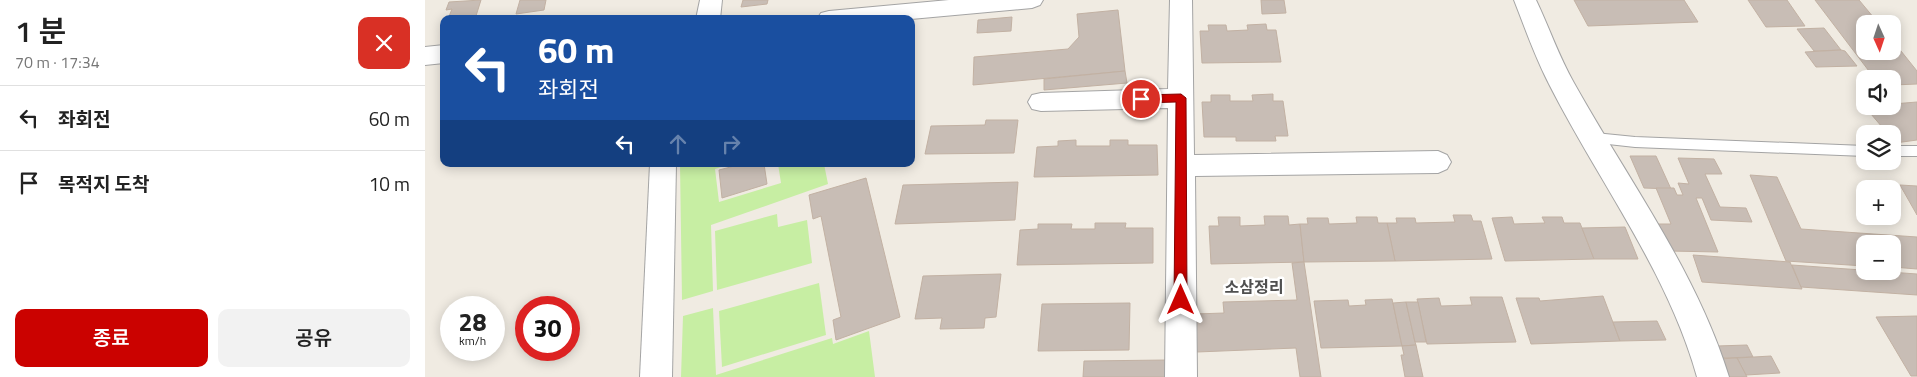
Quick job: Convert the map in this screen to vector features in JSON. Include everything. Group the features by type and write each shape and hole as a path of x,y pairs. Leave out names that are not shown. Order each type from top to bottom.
{"street":[{"path":"709,15 711,0"},
{"path":"872,15 1032,0"},
{"path":"1181,0 1181,377"},
{"path":"1525,0 1561,82 1661,252 1705,350 1713,377"},
{"path":"425,56 440,54"},
{"path":"1041,102 1181,98"},
{"path":"1181,166 1438,162"},
{"path":"655,377 663,167"}],"lane":[{"path":"1595,138 1635,142 1856,151"},
{"path":"1901,151 1917,151"}],"green space":[{"path":"680,167 721,167 715,169 719,202 781,183 778,167 825,167 828,184 711,225 713,291 682,300"},
{"path":"777,214 778,227 807,220 812,263 717,290 715,231"},
{"path":"819,283 826,335 722,367 719,311"},
{"path":"713,308 716,375 832,338 833,344 869,331 875,377 681,377 683,316"}],"building":[{"path":"481,0 476,15 450,15 452,9 446,10 449,2"},
{"path":"520,0 546,0 544,10 516,14"},
{"path":"743,0 768,0 767,4 741,7"},
{"path":"1261,0 1284,0 1286,13 1262,14"},
{"path":"1574,0 1684,0 1698,22 1588,26"},
{"path":"1748,0 1787,0 1805,26 1766,27"},
{"path":"1815,0 1859,0 1872,15 1856,15 1856,54"},
{"path":"1118,10 1125,71 973,85 974,57 1068,49 1079,37 1077,14"},
{"path":"1012,17 1011,31 977,33 978,20"},
{"path":"1266,24 1267,30 1276,30 1281,62 1202,63 1200,31 1209,31 1208,25 1226,25 1227,31 1248,30 1247,25"},
{"path":"1824,28 1841,50 1814,51 1797,29"},
{"path":"1845,51 1857,66 1816,67 1805,52"},
{"path":"1901,51 1917,71 1917,84 1901,85 1901,70 1868,70 1861,60 1901,60"},
{"path":"1125,71 1127,83 1044,90 1044,79"},
{"path":"1273,94 1273,101 1283,101 1288,136 1275,136 1276,141 1236,141 1236,137 1204,137 1202,102 1211,102 1211,95 1230,95 1230,101 1253,101 1252,95"},
{"path":"1917,102 1917,140 1901,142 1901,125 1880,125 1872,115 1901,115 1901,103"},
{"path":"986,120 1018,120 1014,153 925,154 931,126 985,125"},
{"path":"1076,140 1076,146 1110,146 1110,140 1128,140 1128,145 1157,145 1158,175 1034,177 1037,147 1058,146 1058,141"},
{"path":"1630,156 1656,156 1671,189 1644,188"},
{"path":"1678,158 1714,159 1722,174 1705,174 1720,207 1746,208 1752,222 1711,220 1702,198 1696,198 1718,252 1669,251 1657,224 1671,224 1656,188 1674,188 1677,195 1683,195 1678,183 1689,184"},
{"path":"730,167 764,167 767,184 722,198 719,170"},
{"path":"1750,175 1777,177 1801,229 1888,235 1856,235 1856,265 1786,261"},
{"path":"866,178 900,317 836,340 833,320 841,317 821,216 813,219 809,195"},
{"path":"1018,182 1015,220 895,224 903,185"},
{"path":"1901,185 1917,186 1917,215 1901,187"},
{"path":"1453,215 1471,215 1473,221 1481,221 1492,259 1395,261 1387,223 1397,223 1396,218 1415,218 1416,223 1455,222"},
{"path":"1264,216 1288,216 1289,225 1300,224 1304,262 1211,264 1209,226 1219,226 1218,217 1240,217 1240,226 1265,225"},
{"path":"1356,217 1377,217 1378,223 1387,223 1395,261 1304,262 1300,224 1308,224 1307,218 1328,218 1329,224 1357,223"},
{"path":"1512,217 1514,224 1545,223 1542,217 1562,217 1564,223 1580,223 1594,259 1505,261 1492,218"},
{"path":"1095,223 1126,223 1125,228 1153,228 1153,263 1017,265 1020,230 1038,229 1038,224 1072,224 1071,229 1095,229"},
{"path":"1625,227 1638,259 1594,259 1582,228"},
{"path":"1901,236 1917,237 1917,269 1901,268"},
{"path":"1693,255 1790,262 1802,289 1702,282"},
{"path":"1304,262 1321,377 1300,377 1296,348 1197,352 1195,314 1224,313 1223,302 1297,300 1292,263"},
{"path":"1792,265 1856,270 1856,280 1901,280 1901,273 1917,274 1917,295 1801,287"},
{"path":"1001,274 996,317 985,318 984,328 940,329 942,318 915,319 923,276"},
{"path":"1603,296 1620,341 1531,344 1516,298 1539,298 1540,301"},
{"path":"1470,297 1502,297 1516,342 1427,344 1417,299 1439,298 1441,306 1472,305"},
{"path":"1392,299 1402,346 1321,348 1314,301 1348,300 1349,306 1366,305 1365,300"},
{"path":"1406,302 1416,345 1402,346 1393,303"},
{"path":"1406,302 1418,302 1426,342 1415,342"},
{"path":"1130,303 1129,350 1038,351 1042,304"},
{"path":"1917,316 1917,376 1911,376 1876,317"},
{"path":"1657,321 1666,340 1620,341 1613,322"},
{"path":"1416,345 1423,377 1405,377 1401,355 1404,355 1402,346"},
{"path":"1747,345 1753,357 1723,358 1717,346"},
{"path":"1771,356 1780,373 1746,375 1737,358"},
{"path":"1737,358 1747,377 1726,377 1718,359"},
{"path":"1167,360 1167,377 1083,377 1084,361"}],"district":[{"name":"소삼정리","path":"1254,287"}],"route":[{"path":"1141,99 1181,98 1181,300"}]}
